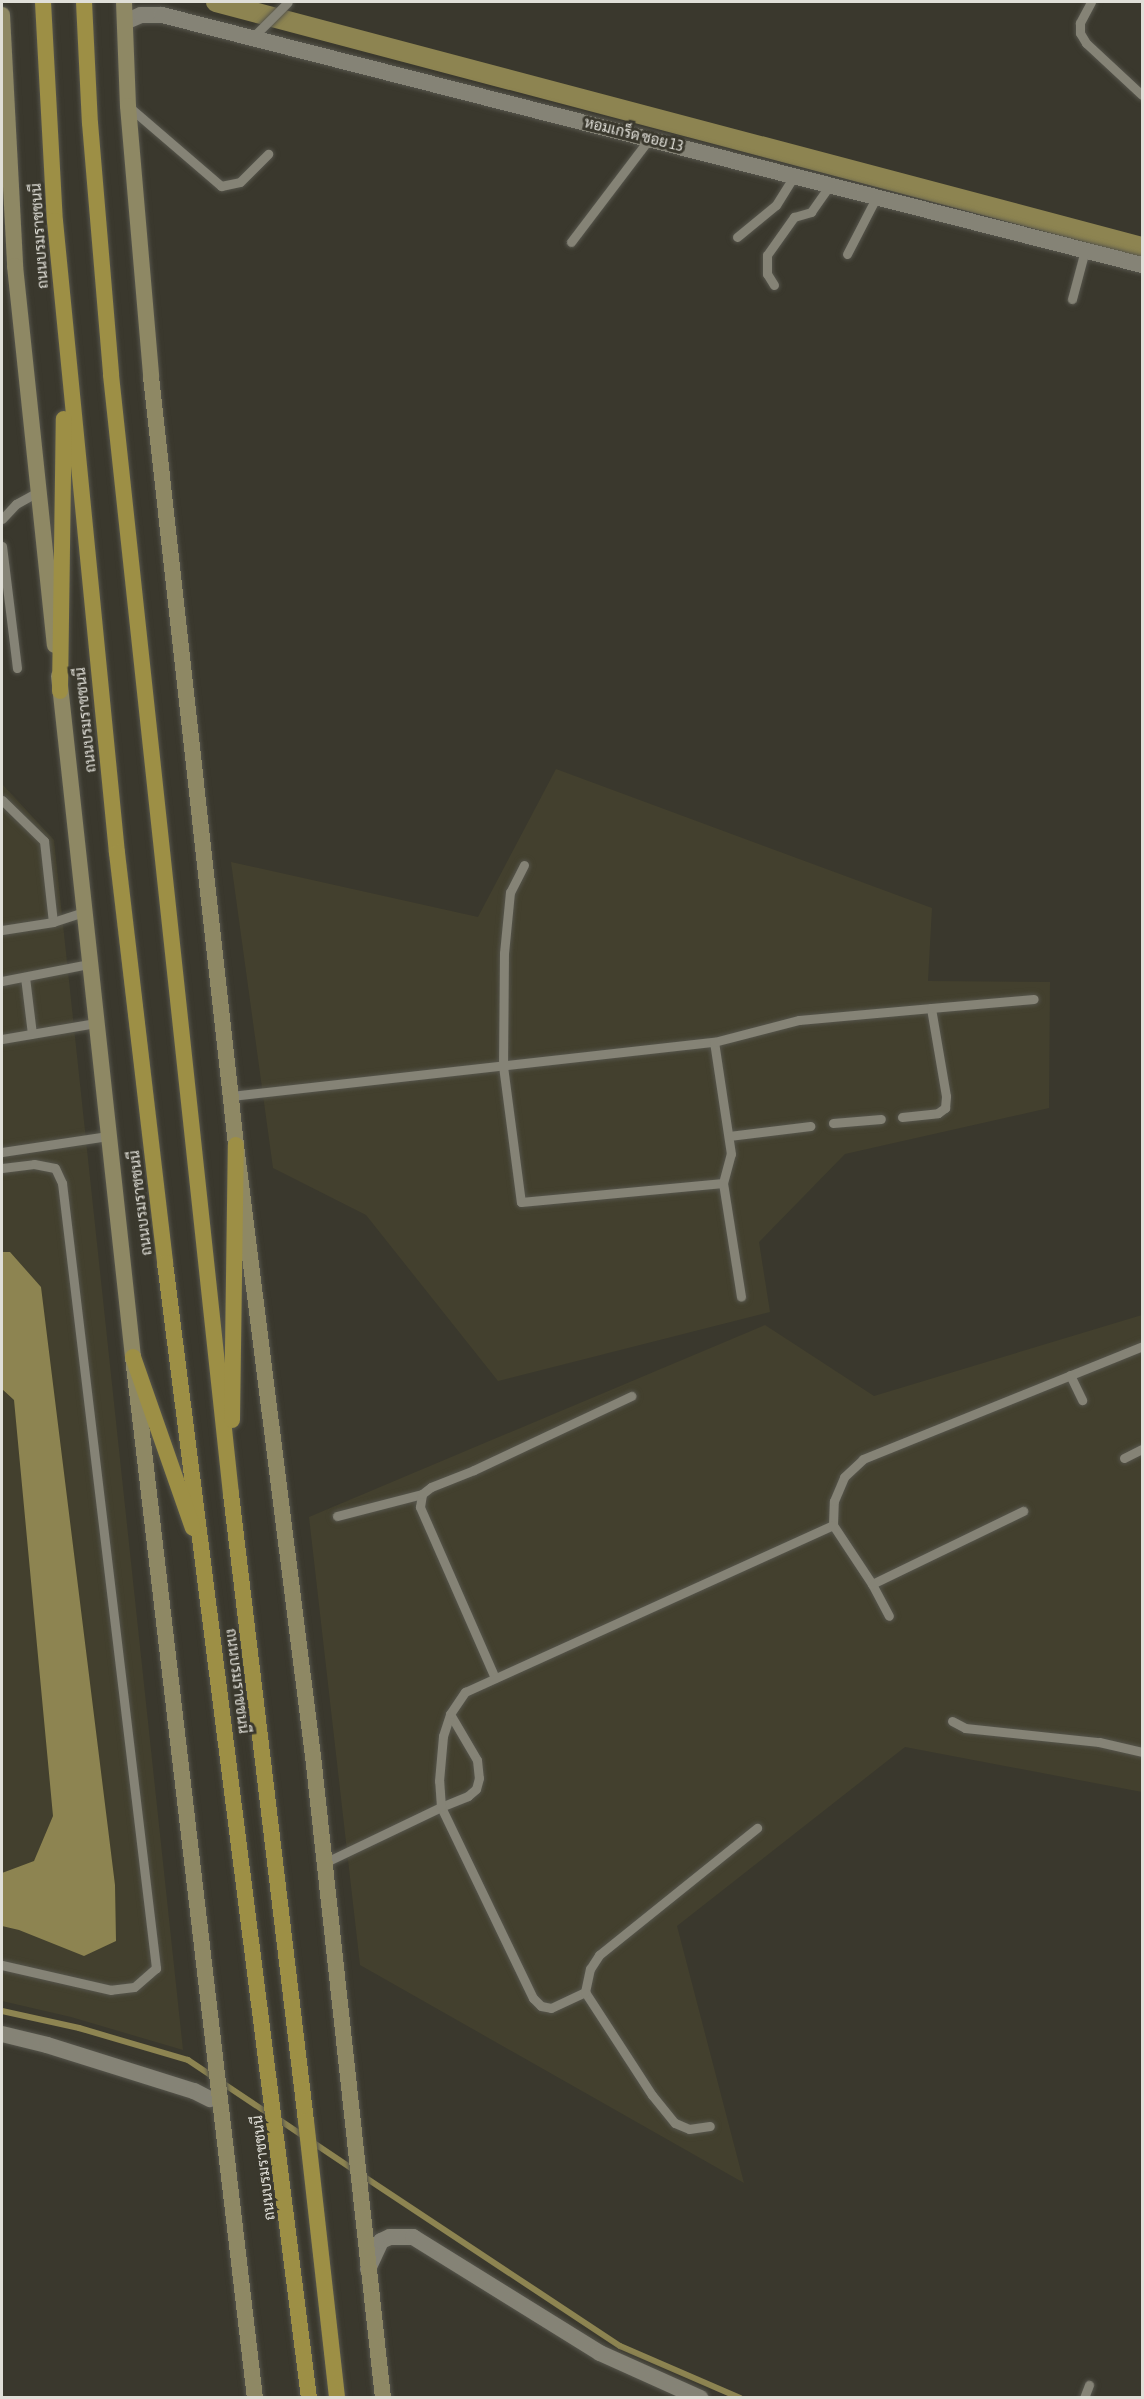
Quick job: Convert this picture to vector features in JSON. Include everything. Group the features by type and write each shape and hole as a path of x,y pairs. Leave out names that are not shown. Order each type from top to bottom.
{"highway":[{"name":"ถนนบรมราชชนนี","path":"43,2 55,221 65,340 117,853 165,1263 205,1560 309,2397"},
{"name":"ถนนบรมราชชนนี","path":"84,2 90,123 111,375 231,1494 337,2397"},
{"path":"60,691 65,340"},
{"path":"231,1494 236,1145"},
{"path":"133,1356 205,1560"}],"main road":[{"path":"124,2 128,106 152,388 236,1145 324,1863 383,2397"},
{"path":"2,15 15,266 38,492 133,1356 255,2397"}],"street":[{"name":"หอมเกร็ด ซอย 13","path":"125,22 141,15 162,15 1143,265"},
{"path":"2,2034 47,2045 194,2091 210,2099"},
{"path":"368,2269 381,2241 390,2236 413,2237 600,2353 700,2397"}],"lane":[{"path":"253,38 288,2"},
{"path":"1091,2 1080,23 1080,33 1086,44 1143,95"},
{"path":"128,106 221,186 240,182 268,154"},
{"path":"572,242 650,138"},
{"path":"737,237 776,205 795,175"},
{"path":"774,285 767,274 767,255 794,217 811,212 830,184"},
{"path":"847,254 877,196"},
{"path":"1072,299 1085,250"},
{"path":"2,519 16,504 38,492"},
{"path":"2,546 17,668"},
{"path":"2,800 44,841 53,922"},
{"path":"524,865 510,892 504,953 503,1066 521,1202 723,1183"},
{"path":"2,930 53,922 84,912"},
{"path":"2,981 89,964"},
{"path":"25,977 32,1034"},
{"path":"231,1096 714,1042 799,1020 1034,999"},
{"path":"902,1117 938,1113 945,1108 946,1096 931,1008"},
{"path":"2,1039 96,1023"},
{"path":"714,1042 731,1154 723,1183 741,1297"},
{"path":"833,1123 881,1119"},
{"path":"729,1136 810,1126"},
{"path":"2,1152 108,1136"},
{"path":"2,1168 34,1164 55,1168 62,1183 156,1968 134,1987 111,1990 2,1965"},
{"path":"890,1616 833,1525 834,1501 844,1477 863,1459 1143,1346"},
{"path":"1071,1375 1082,1400"},
{"path":"337,1516 422,1494 431,1487 474,1470 631,1396"},
{"path":"1124,1458 1143,1449"},
{"path":"422,1494 420,1507 495,1678"},
{"path":"872,1584 1023,1511"},
{"path":"585,1992 551,2008 541,2006 533,1998 441,1807 439,1781 443,1736 450,1714 465,1692 833,1525"},
{"path":"324,1863 441,1807 468,1797 476,1790 477,1760 450,1714"},
{"path":"952,1721 965,1728 1099,1742 1143,1752"},
{"path":"710,2126 689,2129 675,2123 652,2095 585,1992 590,1969 599,1955 757,1828"},
{"path":"1084,2397 1089,2385"}],"shaded area":[{"path":"556,769 932,908 928,981 1050,982 1049,1108 845,1154 759,1242 770,1312 498,1381 366,1215 273,1168 231,862 478,917"},
{"path":"2,784 54,840 183,2050 71,2017 2,2001"},
{"path":"2,1252 10,1252 41,1287 115,1885 116,1941 84,1956 19,1930 2,1926 2,1873 34,1861 53,1816 14,1400 2,1389"},
{"path":"1142,1315 1142,1792 905,1747 677,1926 744,2183 360,1965 309,1517 765,1325 874,1396"}],"waterway":[{"path":"216,2 1142,247"},
{"path":"2,2011 79,2028 188,2060 269,2114"},
{"path":"278,2119 354,2170"},
{"path":"363,2176 620,2346 740,2398"}]}
